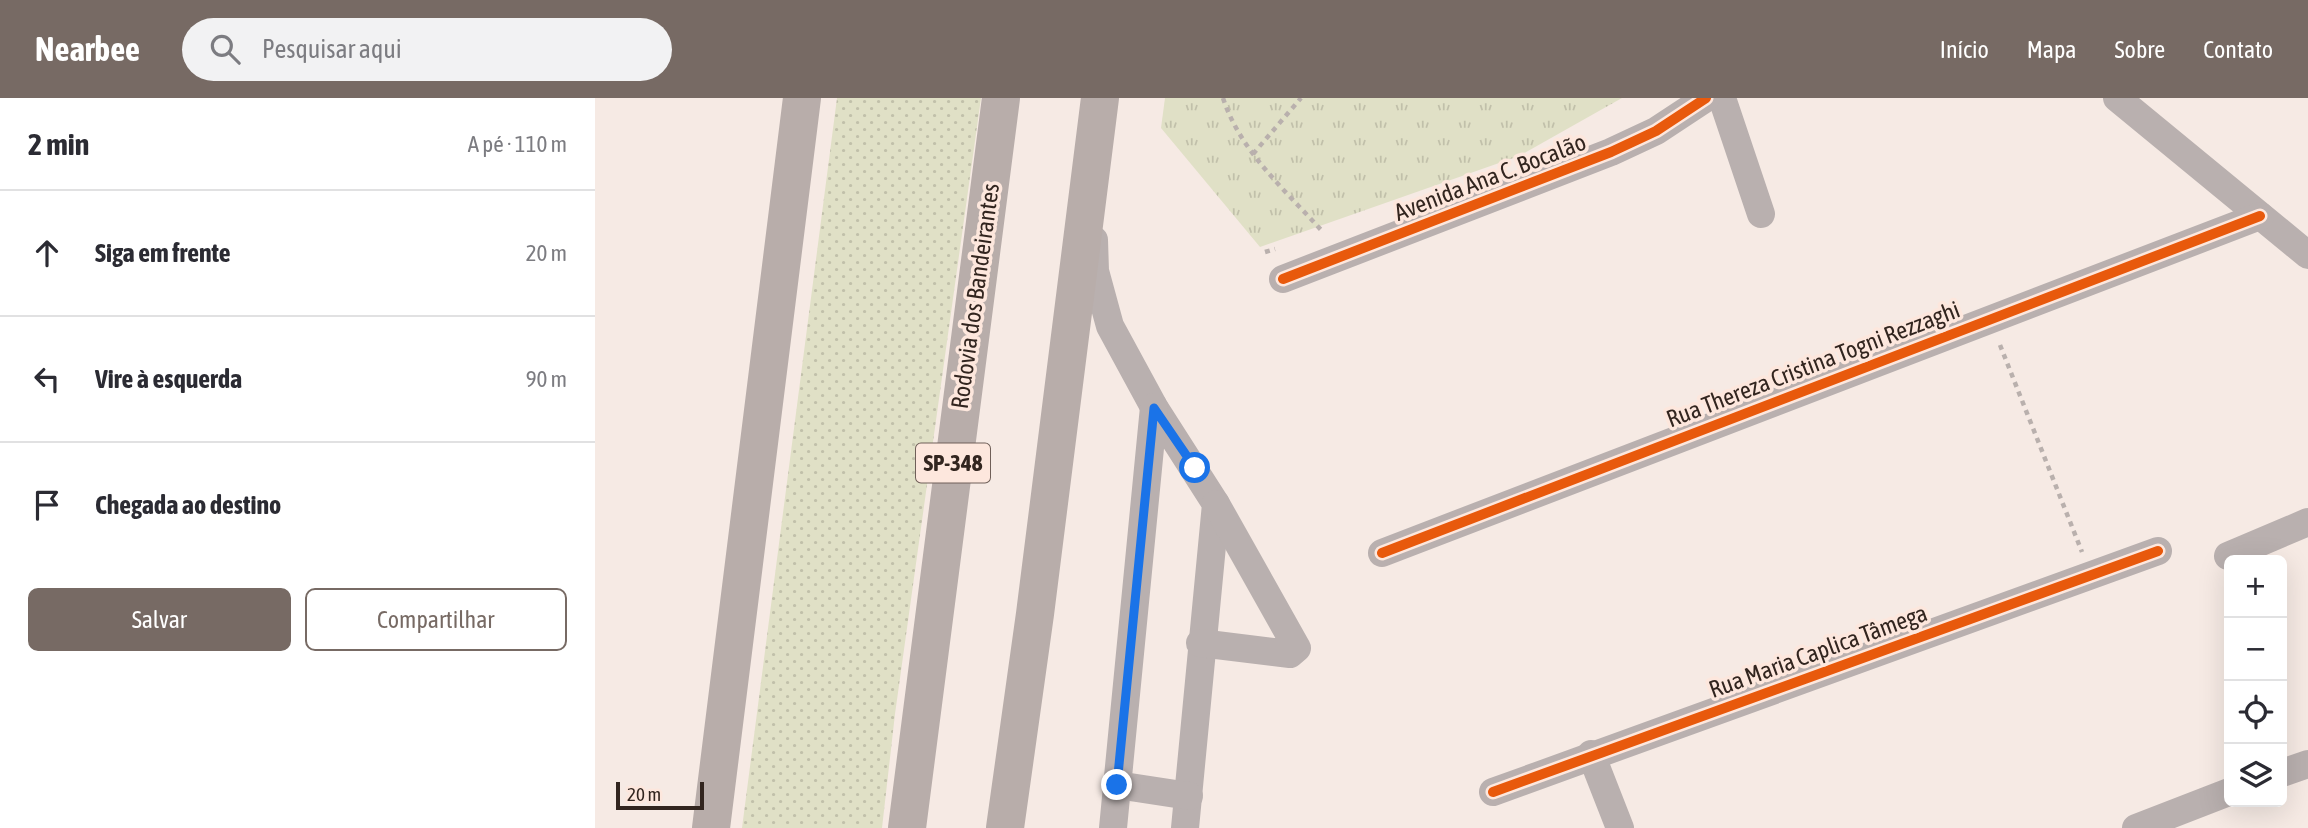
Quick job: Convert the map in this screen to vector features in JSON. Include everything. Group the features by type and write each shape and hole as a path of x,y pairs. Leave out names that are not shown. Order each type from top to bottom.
{"highway":[{"path":"711,828 802,98"},
{"name":"Rodovia dos Bandeirantes","path":"907,828 1002,98"},
{"path":"1005,828 1035,614 1100,98"}],"street":[{"name":"Avenida Ana C. Bocalão","path":"1283,279 1611,152 1656,131 1706,98"},
{"path":"1722,98 1761,214"},
{"path":"2117,98 2308,255"},
{"path":"1092,153 1095,271 1110,327 1154,408 1216,504 1297,648 1290,654 1200,643"},
{"name":"Rua Thereza Cristina Togni Rezzaghi","path":"1382,553 2260,216"},
{"path":"1113,828 1154,408"},
{"path":"1185,828 1200,643 1216,504"},
{"path":"2230,555 2308,522"},
{"name":"Rua Maria Caplica Tâmega","path":"1493,792 1591,754 2158,551"},
{"path":"1591,754 1620,828"},
{"path":"2287,771 2308,764"},
{"path":"1117,785 1189,796"},
{"path":"2136,828 2224,794"}],"path":[{"path":"1223,98 1230,121 1253,154 1322,231"},
{"path":"1253,154 1301,98"},
{"path":"1989,318 2091,575"}],"green space":[{"path":"837,98 981,98 895,714 882,828 742,828"},
{"path":"1165,98 1622,98 1519,156 1260,247 1161,128"}],"cycle path":[{"path":"1283,279 1611,152 1656,131 1706,98"},
{"path":"1382,553 2260,216"},
{"path":"1493,792 2158,551"}],"route":[{"path":"1117,785 1154,408 1195,468"}]}
